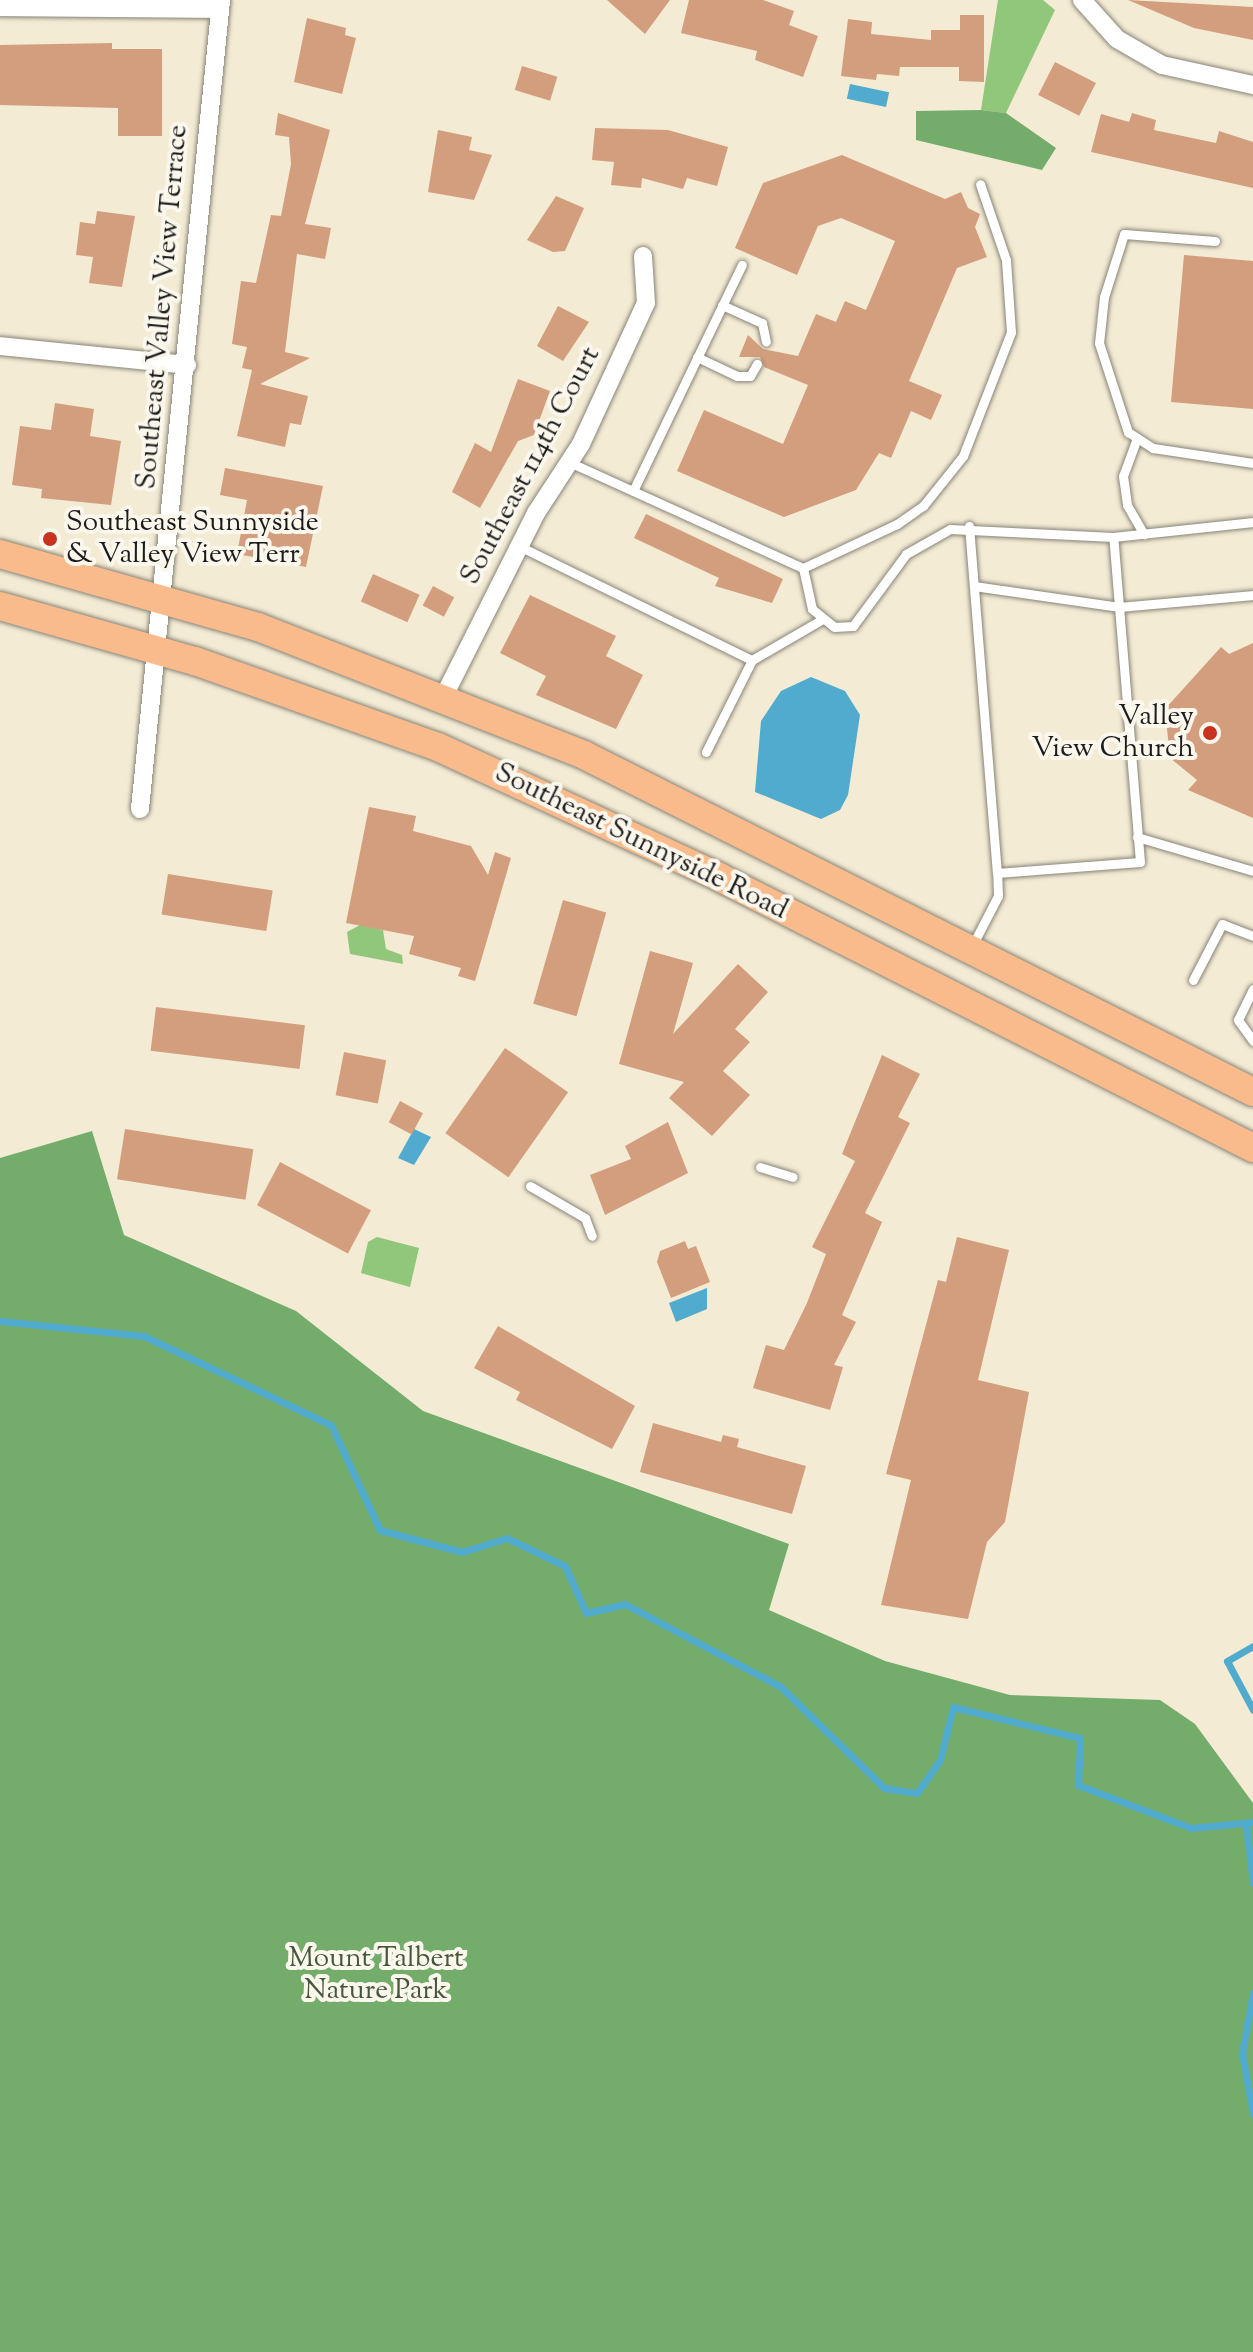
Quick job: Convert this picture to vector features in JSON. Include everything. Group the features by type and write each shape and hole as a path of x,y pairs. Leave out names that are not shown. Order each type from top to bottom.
{"main road":[{"name":"Southeast Sunnyside Road","path":"0,554 162,598 444,696 584,755 1253,1092"},
{"name":"Southeast Sunnyside Road","path":"0,606 157,649 321,702 581,810 1253,1148"}],"street":[{"path":"1082,0 1117,39 1162,65 1253,85"},
{"path":"0,7 220,5"},
{"name":"Southeast Valley View Terrace","path":"140,809 187,365 220,5"},
{"name":"Southeast 114th Court","path":"444,696 519,546 569,462 646,303 643,256"},
{"path":"0,346 187,365"}],"lane":[{"path":"803,568 897,524 923,506 963,456 1011,332 1006,260 980,184"},
{"path":"1215,241 1124,234 1104,297 1099,343 1110,394 1137,438 1153,448 1253,463"},
{"path":"633,491 742,265"},
{"path":"722,305 762,323 766,342"},
{"path":"697,357 737,376 750,376 757,364"},
{"path":"1137,438 1123,476 1127,505 1144,534"},
{"path":"569,462 803,568 821,620"},
{"path":"706,752 752,660 821,620 853,626 906,554 950,529 969,526 1113,537 1253,522"},
{"path":"969,526 998,896 971,948"},
{"path":"997,873 1140,862 1113,537"},
{"path":"519,546 752,660"},
{"path":"974,586 1119,607 1253,595"},
{"path":"1137,837 1253,871"},
{"path":"1193,980 1222,924 1253,936"},
{"path":"1253,989 1240,1015 1239,1029 1253,1041"},
{"path":"760,1167 793,1177"},
{"path":"530,1186 585,1218 592,1236"}],"green space":[{"path":"998,0 1043,0 1055,10 1006,113 981,110"},
{"path":"981,110 1006,113 1056,148 1042,170 916,140 916,111"},
{"path":"360,925 383,930 386,949 402,955 403,964 350,954 347,932"},
{"name":"Mount Talbert Nature Park","path":"92,1131 124,1235 296,1311 423,1411 789,1544 769,1610 885,1661 1010,1695 1160,1700 1195,1724 1253,1803 1253,2352 0,2352 0,1158"},
{"path":"377,1237 419,1248 410,1287 361,1273 368,1242"}],"water":[{"path":"850,84 889,92 886,107 847,99"},
{"path":"811,677 845,691 860,715 848,795 840,810 821,819 755,792 761,721 781,691"},
{"path":"414,1129 431,1137 414,1165 398,1158"},
{"path":"707,1288 707,1309 676,1322 669,1303"}],"building":[{"path":"607,0 670,0 645,34"},
{"path":"689,0 763,0 794,11 789,25 818,36 803,77 755,60 757,51 681,33"},
{"path":"1128,0 1253,7 1253,40 1194,28"},
{"path":"960,15 984,15 984,82 959,81 959,67 900,67 899,76 877,74 876,80 841,76 848,19 872,22 871,34 931,40 931,30 960,30"},
{"path":"307,18 346,28 345,35 356,38 342,94 294,82"},
{"path":"112,43 112,49 162,49 162,136 118,136 118,108 0,105 0,45"},
{"path":"1055,62 1096,83 1079,116 1038,95"},
{"path":"522,66 557,77 550,101 515,90"},
{"path":"278,113 330,130 305,224 331,228 325,259 297,254 285,352 310,358 260,384 308,396 301,425 290,423 285,447 237,436 252,370 242,368 247,347 232,344 241,281 256,283 271,215 281,216 291,164 289,137 275,135"},
{"path":"1132,113 1156,120 1154,130 1216,143 1219,131 1253,142 1253,188 1091,152 1101,114 1129,122"},
{"path":"595,128 668,130 728,147 717,186 687,178 683,189 642,178 641,188 611,185 614,162 592,160"},
{"path":"438,130 472,137 469,150 492,155 474,200 428,192"},
{"path":"842,155 945,199 961,192 968,208 980,214 975,227 987,257 957,268 909,381 942,395 931,420 911,411 891,458 879,453 856,490 784,517 677,471 704,410 783,444 808,385 764,367 760,357 739,357 748,335 763,349 798,356 816,314 836,322 845,301 866,310 895,241 841,218 818,226 797,275 735,248 763,183"},
{"path":"556,196 584,208 565,251 553,252 527,240"},
{"path":"97,211 135,216 122,287 89,283 93,257 76,255 80,222 95,224"},
{"path":"1184,255 1253,261 1253,409 1171,402"},
{"path":"558,306 589,322 563,361 537,346"},
{"path":"518,379 550,391 534,435 518,441 480,508 452,492 475,443 491,452"},
{"path":"55,403 94,409 90,436 121,441 111,505 41,498 42,489 12,485 20,426 51,430"},
{"path":"225,468 323,486 306,567 237,554 247,500 220,495"},
{"path":"646,514 783,579 772,603 715,586 719,578 634,538"},
{"path":"373,574 420,595 407,622 361,601"},
{"path":"433,586 454,597 444,617 423,605"},
{"path":"530,595 616,636 606,656 643,675 616,729 536,695 546,676 500,653"},
{"name":"Valley View Church","path":"1253,643 1253,818 1188,790 1197,780 1170,758 1165,709 1221,647 1229,654"},
{"path":"369,807 416,816 413,831 471,846 488,875 495,852 511,858 475,981 458,976 461,968 409,954 414,936 346,923"},
{"path":"168,874 273,891 266,931 162,914"},
{"path":"563,900 606,912 576,1016 533,1004"},
{"path":"650,951 693,963 673,1034 738,964 768,992 735,1029 750,1042 723,1071 750,1095 712,1136 669,1098 684,1082 619,1064"},
{"path":"156,1007 305,1025 300,1069 151,1051"},
{"path":"505,1048 568,1092 508,1177 445,1133"},
{"path":"344,1052 386,1060 378,1103 336,1095"},
{"path":"882,1055 920,1074 898,1117 910,1123 865,1213 882,1222 842,1315 856,1322 834,1365 843,1367 830,1410 753,1388 766,1345 784,1350 826,1254 812,1247 855,1161 842,1154"},
{"path":"400,1101 423,1113 412,1134 389,1122"},
{"path":"668,1122 688,1173 605,1215 590,1175 631,1159 625,1146"},
{"path":"125,1129 253,1149 245,1200 117,1179"},
{"path":"280,1162 371,1210 348,1254 257,1205"},
{"path":"957,1237 1009,1250 978,1380 1029,1392 1005,1522 987,1542 968,1619 881,1605 911,1480 886,1474 938,1280 946,1282"},
{"path":"685,1241 688,1249 696,1246 710,1282 671,1298 657,1262 660,1251"},
{"path":"498,1326 635,1406 612,1449 516,1400 520,1392 474,1368"},
{"path":"653,1423 721,1442 723,1435 739,1439 737,1447 806,1466 792,1514 640,1472"}],"waterway":[{"path":"0,1321 144,1336 331,1425 380,1530 462,1552 507,1538 565,1566 586,1613 625,1604 781,1687 884,1788 917,1793 940,1760 953,1707 1080,1738 1078,1785 1191,1828 1253,1822"},
{"path":"1253,1646 1227,1661 1253,1710"},
{"path":"1246,1824 1253,1883"},
{"path":"1253,1993 1242,2053 1253,2114"}],"place":[{"name":"Southeast Sunnyside & Valley View Terr","path":"50,539"},
{"name":"Valley View Church","path":"1210,733"}]}
